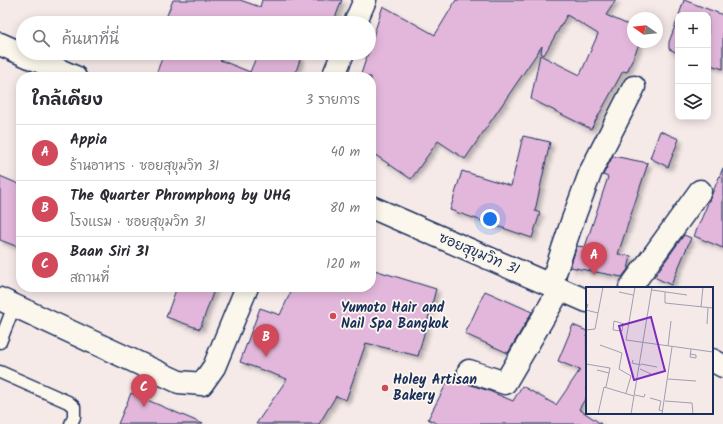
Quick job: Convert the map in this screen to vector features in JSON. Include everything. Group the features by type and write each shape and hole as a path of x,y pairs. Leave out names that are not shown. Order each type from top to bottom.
{"street":[{"path":"358,16 365,0"},
{"path":"0,44 16,51"},
{"path":"36,60 64,72"},
{"path":"335,72 340,60"},
{"path":"469,371 505,383 556,287 572,222 591,171 634,86"},
{"path":"631,287 700,191"},
{"name":"ซอยสุขุมวิท 31","path":"376,209 586,301"},
{"path":"7,303 179,382 202,384 214,367 245,292"},
{"path":"713,361 723,366"}],"lane":[{"path":"0,342 7,303"},
{"path":"0,372 68,402 74,407 74,417 71,424"}],"building":[{"path":"173,0 240,0 260,7 262,0 342,0 336,16 167,16"},
{"path":"456,0 616,0 606,15 627,24 627,48 637,48 627,72 623,71 591,129 531,99 540,55 580,75 598,34 567,15 544,55 541,53 542,46 465,159 438,141 411,179 376,155 376,72 362,72 366,60 376,60 376,28 383,6 435,35"},
{"path":"684,0 723,15 723,69 711,65 711,12 680,12"},
{"path":"675,26 675,52 669,49 669,42"},
{"path":"161,60 220,60 250,72 157,72"},
{"path":"255,60 300,60 296,72 250,72"},
{"path":"660,131 679,139 668,167 650,158"},
{"path":"523,136 550,142 535,211 540,213 532,238 450,210 462,171 511,186"},
{"path":"613,156 648,163 618,254 631,256 628,269 622,277 570,267 577,246 585,247 608,177 603,175"},
{"path":"723,168 723,248 694,236"},
{"path":"0,176 16,183 16,246 0,240"},
{"path":"684,235 691,238 671,285 654,277"},
{"path":"376,271 436,289 418,356 366,343 346,400 336,396 319,424 256,424 287,379 240,362 260,308 280,315 291,292 376,292"},
{"path":"485,291 532,312 508,353 465,334"},
{"path":"175,292 213,292 200,329 166,317"},
{"path":"573,325 586,331 586,398 579,409 601,424 438,424 428,419 451,375 465,383 513,401 522,386 556,405 580,370 558,361"},
{"path":"131,393 203,424 118,424"}],"place":[{"name":"Appia","path":"594,275"},
{"name":"Yumoto Hair and Nail Spa Bangkok","path":"333,316"},
{"name":"The Quarter Phromphong by UHG","path":"266,357"},
{"name":"Holey Artisan Bakery","path":"385,388"},
{"name":"Baan Siri 31","path":"144,407"}]}
